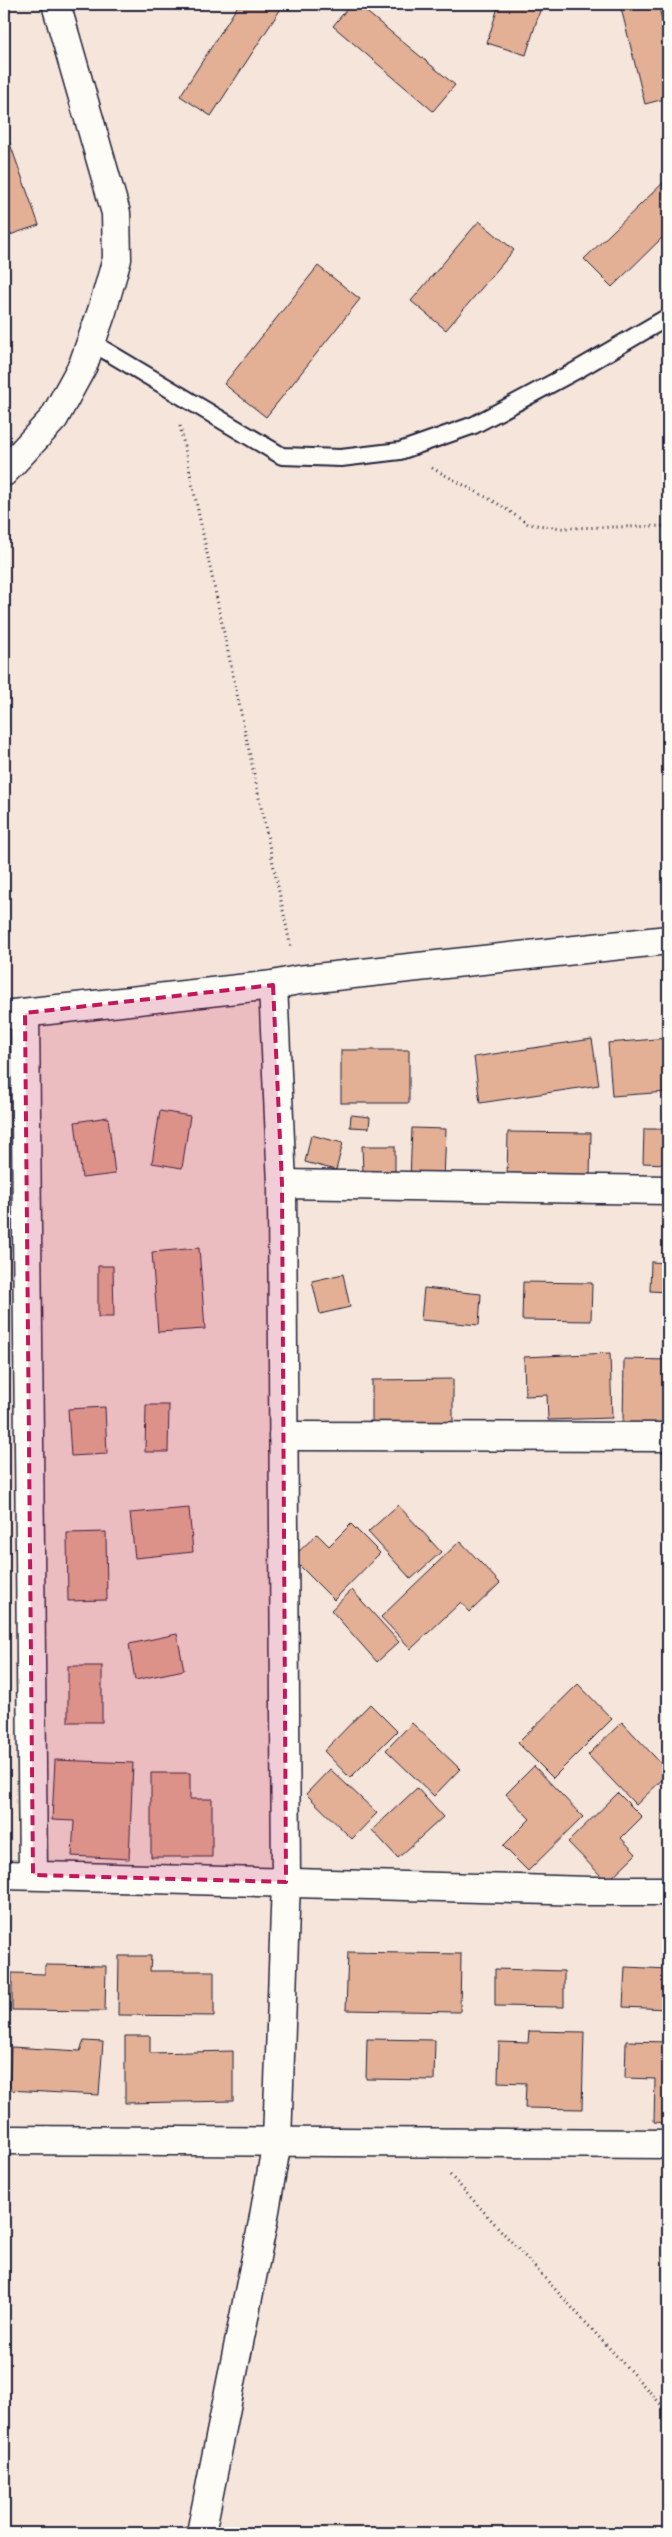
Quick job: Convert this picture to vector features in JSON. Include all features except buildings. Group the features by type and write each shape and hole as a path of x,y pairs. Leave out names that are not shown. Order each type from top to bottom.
{"street":[{"path":"4,472 54,418 83,365 116,259 116,213 56,4"},
{"path":"33,1875 14,1014 668,940"},
{"path":"201,2533 263,2222 277,2141 286,1882 282,1184 285,983"},
{"path":"282,1184 668,1190"},
{"path":"283,1436 668,1436"},
{"path":"4,1875 590,1891 668,1891"},
{"path":"4,2140 668,2144"}],"lane":[{"path":"91,342 282,456 341,458 400,451 474,425 577,370 668,317"}],"path":[{"path":"173,392 285,983"},
{"path":"400,451 497,503 528,524 562,528 668,526"},
{"path":"419,2142 668,2412"}],"highlighted area":[{"path":"273,985 282,1184 286,1882 33,1875 25,1013"}]}
